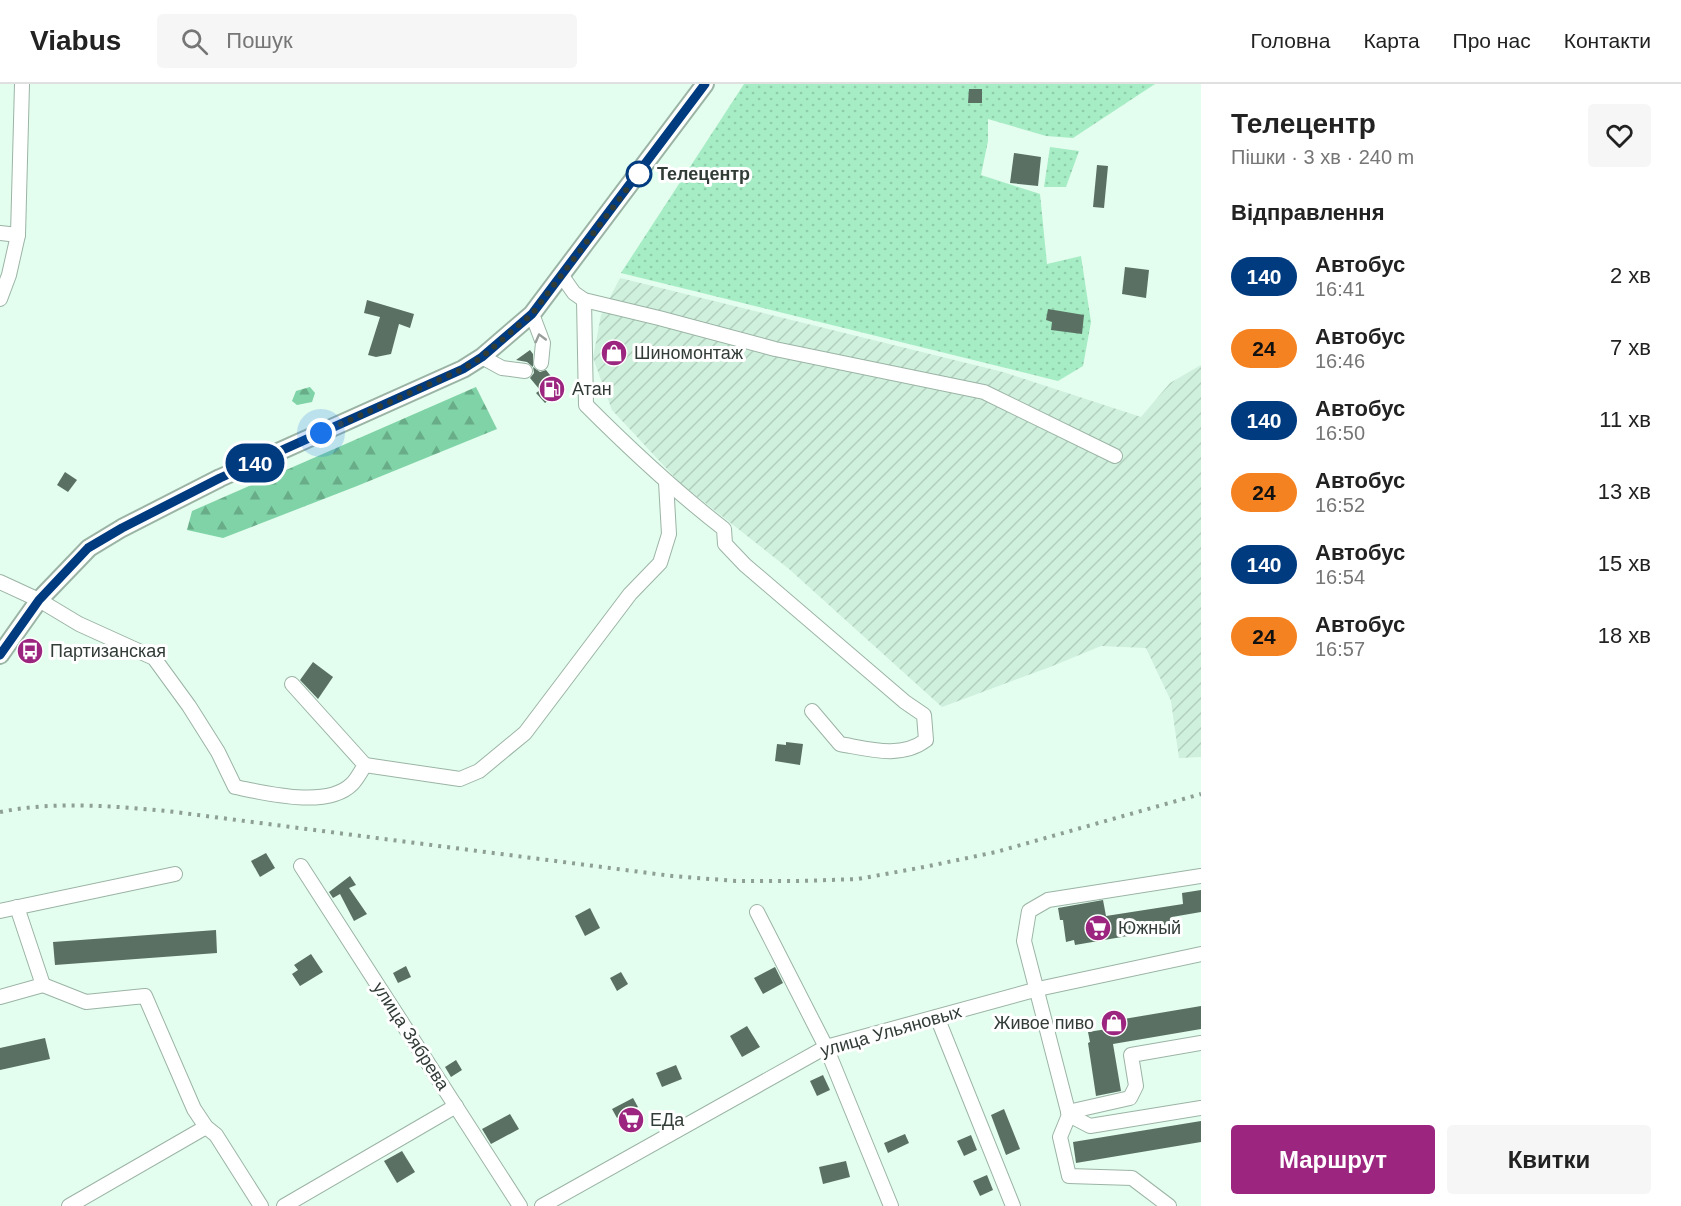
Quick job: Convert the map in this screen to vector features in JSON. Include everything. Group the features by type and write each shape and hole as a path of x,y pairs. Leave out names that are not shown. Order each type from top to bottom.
{"main road":[{"path":"0,655 39,600 88,548 220,478 463,369 482,357 532,314 705,84"}],"street":[{"path":"0,299 9,275 18,235 22,84"},
{"path":"0,233 18,235"},
{"path":"562,276 574,293 584,300 775,349 984,392 1115,456"},
{"path":"584,300 583,350 586,405 627,447 724,529 725,544 745,565 905,702 924,715 926,740 915,748 895,752 840,744 812,711"},
{"path":"532,314 543,343 541,363"},
{"path":"482,357 502,368 525,371"},
{"path":"292,684 365,765 460,779 479,771 525,733 630,594 660,563 669,534 666,482"},
{"path":"0,582 39,600 79,624 154,658 195,715 218,752 235,787 287,796 331,797 352,785 365,765"},
{"name":"улица Зябрева","path":"301,866 520,1206"},
{"path":"0,911 175,874"},
{"path":"1169,1206 1131,1178 1069,1176 1060,1137 1068,1113 1024,941 1029,911 1048,900 1201,876"},
{"path":"17,907 43,985"},
{"path":"756,912 826,1047 891,1206"},
{"name":"улица Ульяновых","path":"542,1206 826,1047 1038,989 1201,954"},
{"path":"0,996 43,985 86,1002 145,996 194,1109 206,1127 216,1135 261,1206"},
{"path":"937,1017 1010,1205"},
{"path":"1068,1113 1130,1098 1136,1086 1131,1055 1201,1043"},
{"path":"284,1206 456,1106"},
{"path":"1068,1113 1090,1126 1201,1108"},
{"path":"69,1206 206,1127"}],"shaded area":[{"path":"620,278 1003,372 1141,417 1170,383 1201,365 1201,757 1179,758 1171,701 1146,648 1101,646 942,707 789,569 680,483 612,410 593,358 601,315"}],"green space":[{"path":"744,84 1155,84 1073,138 1046,136 988,119 988,141 981,175 1040,194 1047,264 1081,256 1091,322 1083,366 1058,381 621,273"},
{"path":"1050,147 1079,151 1066,187 1044,187"},
{"path":"310,387 315,393 312,402 297,405 292,401 296,391"},
{"path":"476,387 497,429 223,538 187,530 192,511"}],"building":[{"path":"969,89 982,89 982,103 968,103"},
{"path":"1014,153 1041,157 1038,186 1010,183"},
{"path":"1097,165 1108,166 1104,208 1093,207"},
{"path":"1125,267 1149,270 1146,298 1122,294"},
{"path":"367,300 414,314 410,328 399,324 391,354 376,357 368,355 380,317 364,313"},
{"path":"1048,309 1084,315 1082,334 1051,330 1052,322 1046,320"},
{"path":"530,350 533,354 533,367 527,362 516,360"},
{"path":"533,367 540,372 546,370 562,390 545,403 536,393 540,390 530,378 534,373"},
{"path":"65,472 77,480 68,492 57,485"},
{"path":"313,662 333,677 318,699 300,680"},
{"path":"786,742 803,744 800,765 775,761 777,744 786,745"},
{"path":"266,853 275,868 260,877 251,861"},
{"path":"350,876 356,885 349,888 367,914 354,921 340,894 333,898 329,892"},
{"path":"1201,890 1201,912 1172,917 1174,928 1075,945 1074,940 1066,942 1063,920 1060,920 1058,908 1103,900 1106,916 1183,904 1182,893"},
{"path":"590,908 600,928 585,936 575,916"},
{"path":"216,930 217,953 55,965 53,942"},
{"path":"311,954 323,972 300,986 292,974 298,970 294,965"},
{"path":"406,966 411,977 398,983 393,973"},
{"path":"775,967 783,983 763,994 754,978"},
{"path":"621,972 628,984 617,991 610,978"},
{"path":"1201,1006 1201,1029 1113,1044 1121,1091 1096,1096 1088,1032 1107,1029 1106,1022"},
{"path":"747,1026 760,1047 742,1057 730,1036"},
{"path":"45,1038 50,1059 0,1070 0,1048"},
{"path":"456,1060 462,1070 451,1077 445,1067"},
{"path":"676,1065 682,1079 662,1087 656,1073"},
{"path":"823,1075 830,1090 817,1096 810,1081"},
{"path":"633,1098 638,1107 617,1118 612,1109"},
{"path":"1004,1109 1020,1149 1006,1155 991,1115"},
{"path":"510,1114 519,1129 491,1144 482,1129"},
{"path":"1201,1121 1201,1142 1076,1163 1073,1142"},
{"path":"905,1134 909,1143 888,1153 884,1143"},
{"path":"971,1135 977,1150 964,1156 957,1141"},
{"path":"402,1151 415,1172 397,1183 384,1161"},
{"path":"846,1161 850,1177 823,1184 819,1167"},
{"path":"987,1175 993,1190 980,1196 973,1181"}],"railway":[{"path":"0,812 42,806 146,809 672,876 736,881 799,881 858,879 996,852 1201,794"}],"bus line":[{"name":"140","path":"0,655 39,600 88,548 220,478 463,369 482,357 532,314 705,84"}],"place":[{"name":"Телецентр","path":"639,174"},
{"name":"Шиномонтаж","path":"614,353"},
{"name":"Атан","path":"552,389"},
{"name":"Партизанская","path":"30,651"},
{"name":"Южный","path":"1098,928"},
{"name":"Живое пиво","path":"1114,1023"},
{"name":"ЕДа","path":"631,1120"}],"route":[{"path":"321,433 463,369 482,357 532,314 640,172 639,174"}]}
